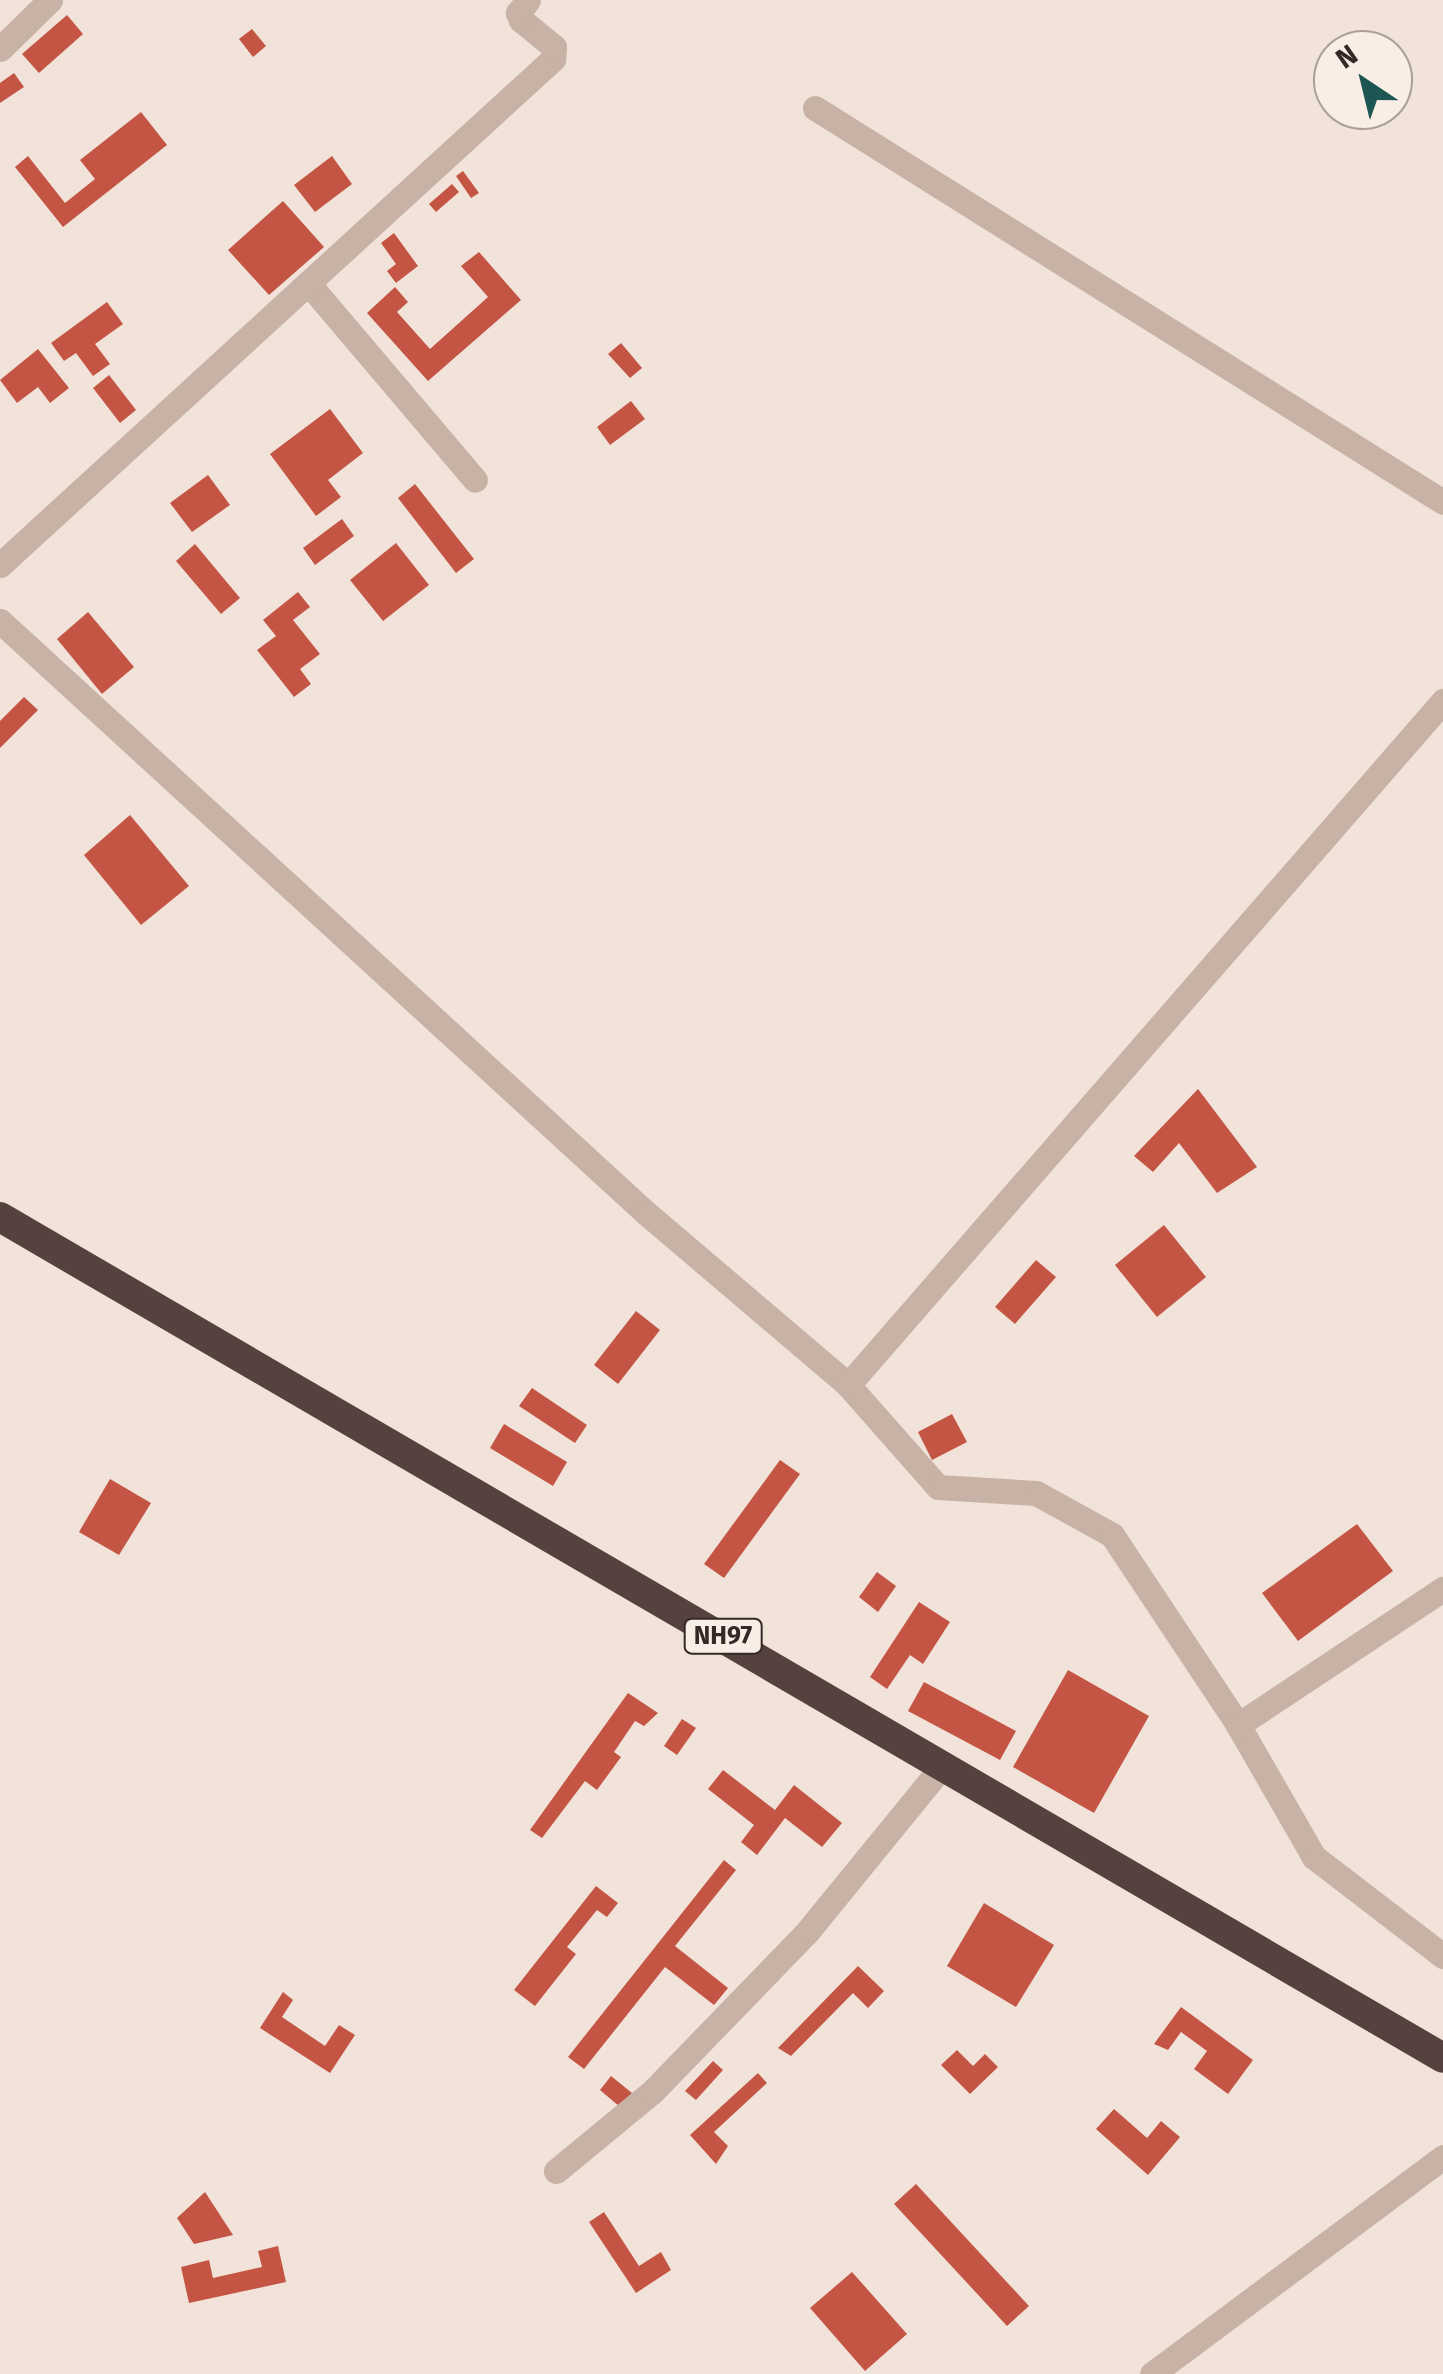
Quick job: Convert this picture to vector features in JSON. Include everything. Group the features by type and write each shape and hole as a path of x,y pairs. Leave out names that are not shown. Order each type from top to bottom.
{"highway":[{"name":"NH97","path":"0,1217 1443,2058"}],"street":[{"path":"0,49 50,0"},
{"path":"0,566 553,59 554,47 520,20 518,13 528,0"},
{"path":"814,108 1443,502"},
{"path":"308,283 474,480"},
{"path":"0,620 645,1212 848,1385 938,1487 1036,1493 1112,1535 1238,1725 1314,1857 1443,1956"},
{"path":"848,1385 1443,701"},
{"path":"1238,1725 1443,1589"},
{"path":"556,2171 652,2092 807,1932 944,1764"},
{"path":"1152,2374 1443,2157"}],"building":[{"path":"67,15 83,34 39,73 22,54"},
{"path":"252,29 266,46 253,57 239,39"},
{"path":"14,73 24,87 0,103 0,83"},
{"path":"141,112 167,145 63,227 15,167 28,156 65,203 95,179 80,160"},
{"path":"332,156 352,184 315,212 294,185"},
{"path":"463,171 479,193 471,198 456,176"},
{"path":"452,184 459,192 436,212 429,204"},
{"path":"283,201 324,247 269,295 228,250"},
{"path":"394,233 418,266 396,283 387,271 396,264 381,243"},
{"path":"479,252 521,300 428,381 367,313 395,287 408,302 397,312 430,349 488,297 461,266"},
{"path":"107,302 123,324 95,344 110,364 93,376 76,353 64,361 51,343"},
{"path":"621,343 642,368 630,378 608,354"},
{"path":"38,349 69,388 50,403 38,387 17,403 0,380"},
{"path":"109,375 136,410 120,423 93,388"},
{"path":"631,401 645,419 610,445 597,427"},
{"path":"330,409 363,453 328,480 341,497 316,516 270,454"},
{"path":"208,475 230,505 192,532 170,503"},
{"path":"415,484 474,559 456,573 398,498"},
{"path":"342,519 354,536 315,565 303,548"},
{"path":"396,543 429,585 383,621 350,580"},
{"path":"195,544 240,598 221,614 176,561"},
{"path":"298,592 310,607 293,620 320,654 300,669 311,684 294,697 257,650 276,636 263,620"},
{"path":"88,612 134,667 102,694 57,639"},
{"path":"24,697 38,710 0,748 0,721"},
{"path":"130,815 189,886 141,925 84,855"},
{"path":"1198,1089 1257,1167 1217,1193 1179,1143 1153,1172 1134,1156"},
{"path":"1164,1225 1206,1277 1157,1317 1115,1265"},
{"path":"1036,1260 1056,1277 1015,1324 995,1307"},
{"path":"636,1311 660,1330 618,1384 594,1365"},
{"path":"532,1388 587,1425 575,1443 519,1406"},
{"path":"952,1414 967,1442 932,1460 918,1432"},
{"path":"504,1424 567,1462 553,1486 490,1448"},
{"path":"780,1460 800,1474 724,1578 704,1564"},
{"path":"110,1479 151,1503 119,1555 79,1532"},
{"path":"1357,1524 1393,1571 1298,1641 1262,1593"},
{"path":"877,1572 896,1586 878,1612 859,1597"},
{"path":"919,1602 950,1622 923,1664 910,1655 887,1689 870,1677"},
{"path":"1068,1670 1149,1716 1094,1813 1013,1767"},
{"path":"924,1682 1016,1731 1000,1760 908,1711"},
{"path":"628,1693 658,1713 644,1726 635,1721 614,1752 621,1757 597,1790 585,1781 542,1838 530,1830"},
{"path":"682,1719 696,1728 677,1755 664,1746"},
{"path":"723,1770 775,1810 794,1785 842,1823 822,1847 785,1818 757,1855 741,1842 754,1825 708,1789"},
{"path":"724,1860 736,1870 675,1946 728,1988 714,2005 665,1967 584,2069 568,2057"},
{"path":"596,1886 618,1903 607,1917 597,1910 567,1947 576,1954 535,2006 514,1990"},
{"path":"984,1903 1054,1945 1016,2007 947,1966"},
{"path":"858,1966 884,1991 868,2008 853,1993 791,2056 778,2048"},
{"path":"283,1992 293,2000 282,2017 325,2046 339,2025 355,2035 330,2073 260,2028"},
{"path":"1181,2007 1253,2060 1228,2094 1194,2069 1207,2051 1181,2032 1168,2050 1154,2044"},
{"path":"957,2050 973,2066 985,2054 998,2067 970,2094 941,2065"},
{"path":"713,2061 723,2070 696,2100 685,2091"},
{"path":"758,2073 767,2083 714,2132 728,2146 716,2164 690,2135"},
{"path":"611,2076 632,2093 620,2107 600,2090"},
{"path":"1114,2109 1147,2138 1161,2121 1180,2137 1148,2175 1096,2129"},
{"path":"916,2184 1029,2306 1007,2326 894,2204"},
{"path":"205,2192 233,2235 194,2244 177,2218"},
{"path":"604,2212 639,2266 661,2252 671,2270 636,2293 589,2222"},
{"path":"278,2246 286,2282 189,2303 181,2267 209,2260 213,2278 262,2267 258,2251"},
{"path":"852,2272 907,2334 865,2371 810,2308"}]}
